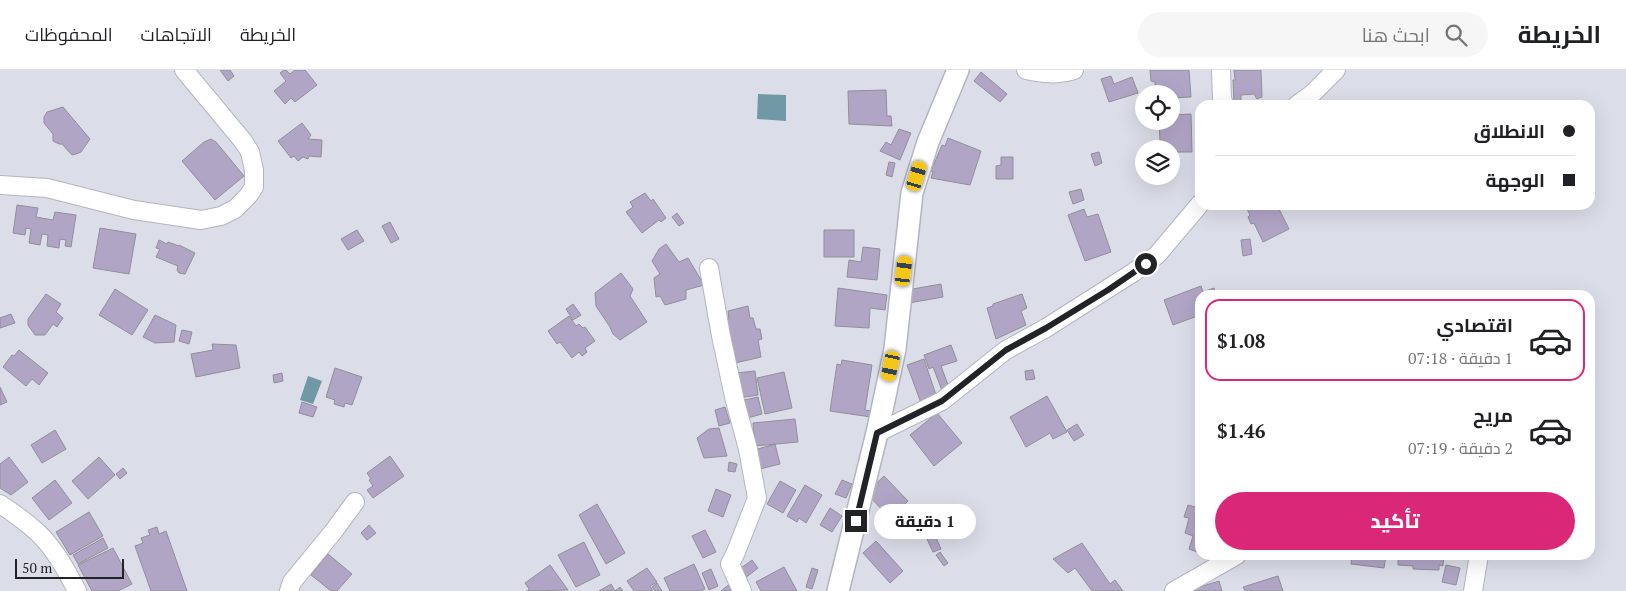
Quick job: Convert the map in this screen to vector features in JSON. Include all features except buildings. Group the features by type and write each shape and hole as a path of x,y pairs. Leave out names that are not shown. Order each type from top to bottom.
{"street":[{"path":"0,185 47,188 134,210 200,220 221,216 235,209 254,187 254,170 250,152 184,70"},
{"path":"838,591 877,433 894,349 912,193 928,142 958,70"},
{"path":"1026,70 1045,74 1060,74 1074,70"},
{"path":"1221,70 1223,100"},
{"path":"1304,100 1336,70"},
{"path":"877,433 942,401 1006,350 1046,328 1134,272 1158,255 1195,210"},
{"path":"709,268 723,345 748,449 757,498 730,564 742,591"},
{"path":"289,591 292,582 355,502"},
{"path":"0,504 43,538 67,572 77,591"},
{"path":"1174,591 1228,560"},
{"path":"1473,591 1478,560"}],"water":[{"path":"758,94 786,95 786,121 757,119"},
{"path":"308,376 322,381 313,404 300,400"}],"route":[{"path":"856,521 877,433 942,401 1006,350 1108,290 1146,264"}]}
